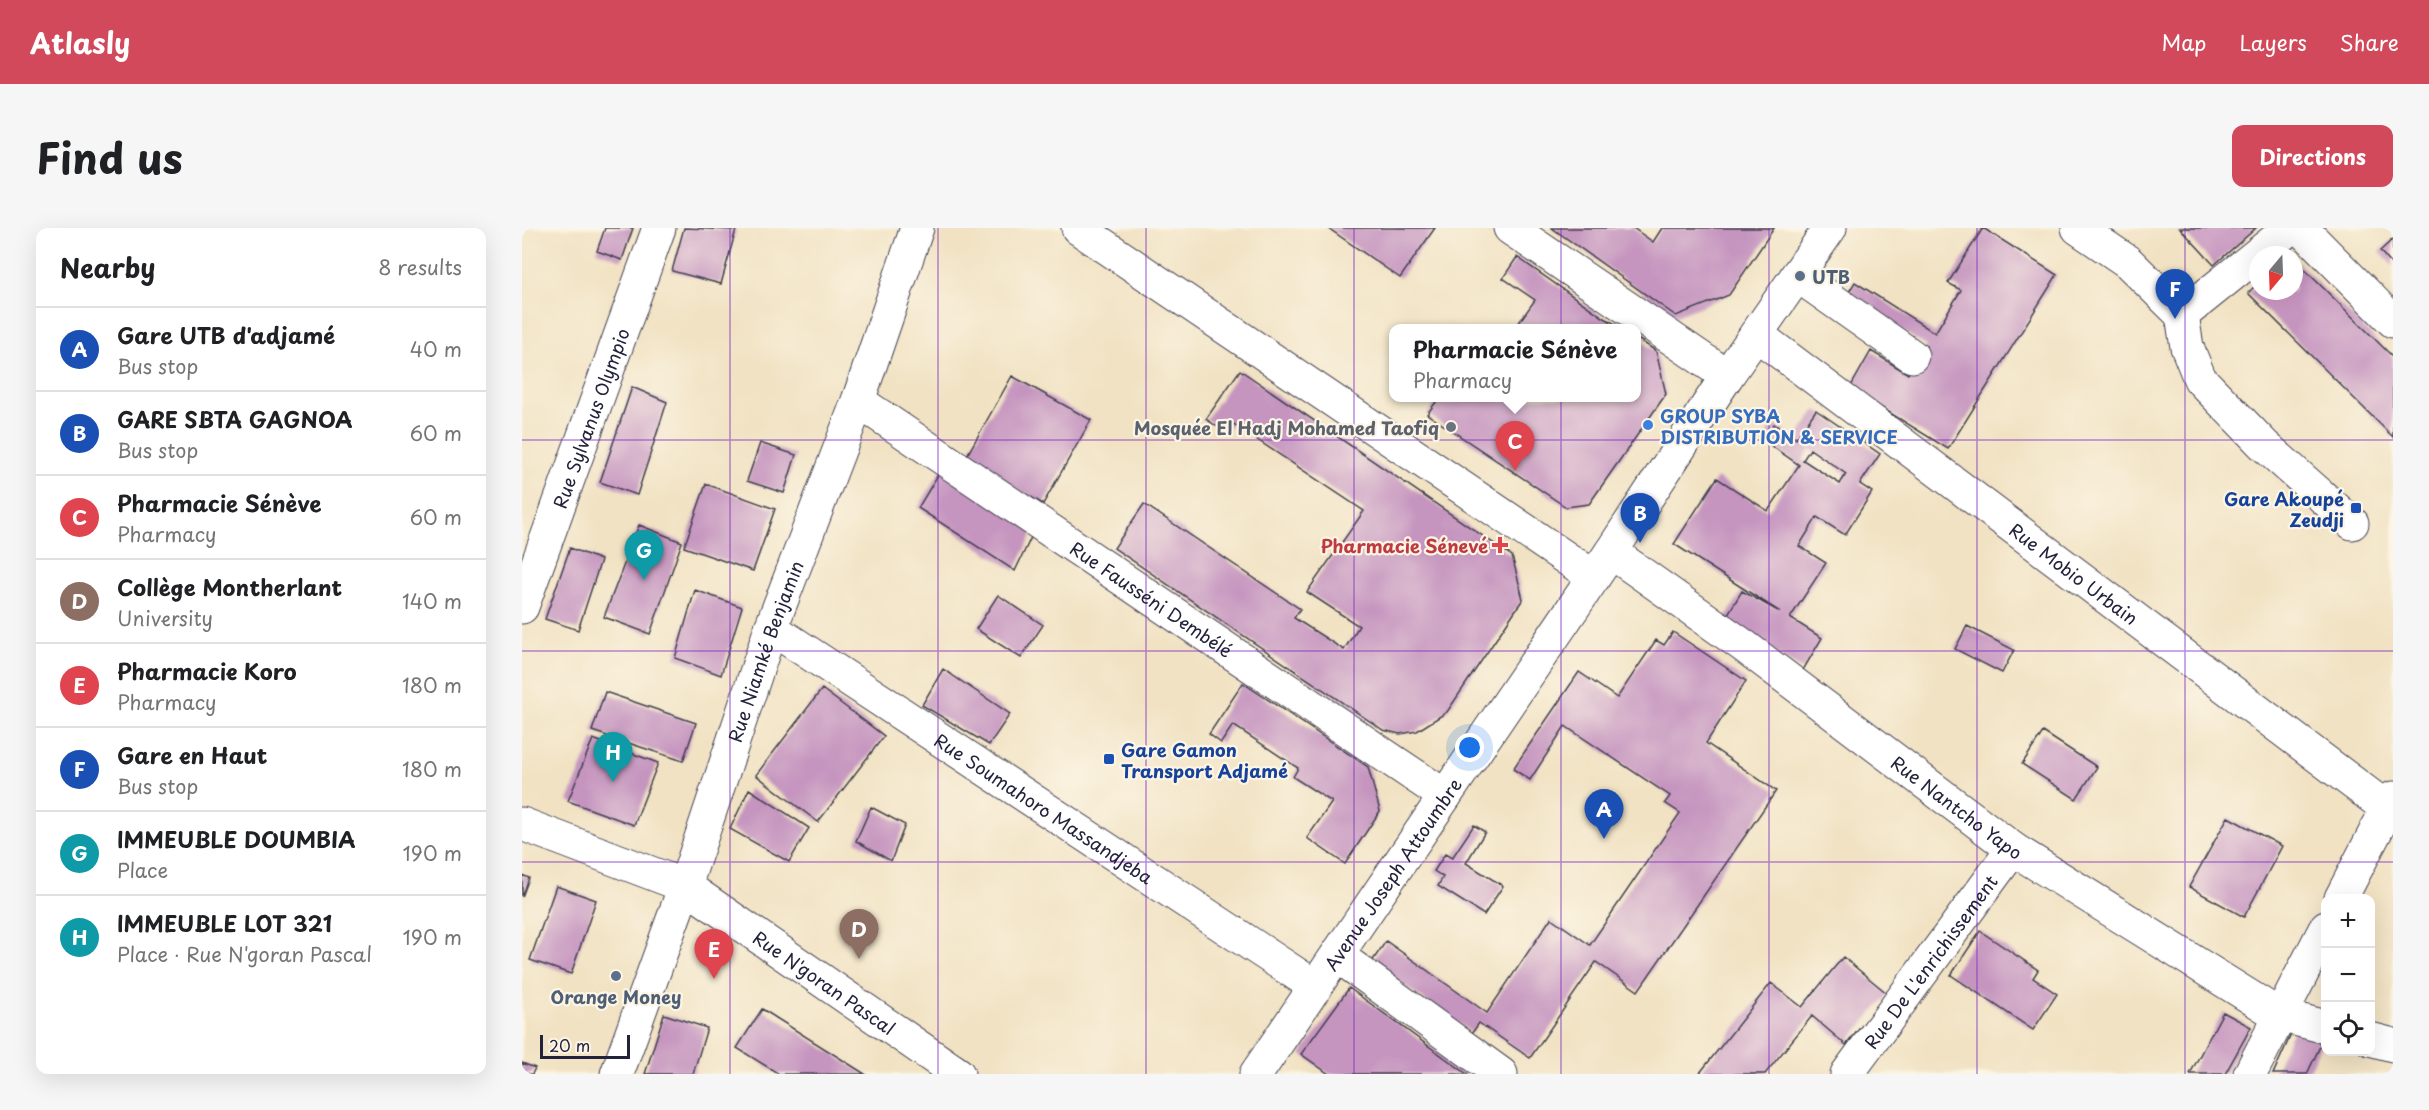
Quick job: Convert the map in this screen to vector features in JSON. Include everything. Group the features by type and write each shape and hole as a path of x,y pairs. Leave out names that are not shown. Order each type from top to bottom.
{"street":[{"name":"Rue Sylvanus Olympio","path":"522,607 659,228"},
{"name":"Rue Niamké Benjamin","path":"617,1074 685,886 771,628 858,401 917,228"},
{"name":"Rue Nantcho Yapo","path":"1078,228 1603,565 1753,652 2013,849 2279,1015 2321,1026"},
{"path":"1510,228 1727,376"},
{"name":"Avenue Joseph Attoumbre","path":"1256,1074 1603,565 1727,376 1830,228"},
{"path":"2078,228 2128,261 2182,315 2187,347 2200,379 2264,445 2352,523"},
{"path":"2182,315 2290,228"},
{"path":"2301,228 2393,321"},
{"path":"1797,275 1912,356"},
{"name":"Rue Mobio Urbain","path":"1756,334 2391,806"},
{"name":"Rue Fausséni Dembélé","path":"858,401 1445,796"},
{"name":"Rue Soumahoro Massandjeba","path":"771,628 1317,987"},
{"path":"2342,894 2391,806"},
{"name":"Rue N'goran Pascal","path":"522,824 685,886 958,1074"},
{"name":"Rue De L'enrichissement","path":"1847,1074 2013,849"},
{"path":"2250,1074 2321,935"},
{"path":"1338,956 1501,1074"},
{"path":"2375,1040 2393,1045"}],"building":[{"path":"605,228 633,228 622,260 597,251"},
{"path":"684,228 736,230 721,284 672,271"},
{"path":"1328,228 1435,228 1400,278"},
{"path":"1552,228 1633,228 1653,242 1662,228 1774,228 1729,295 1676,316"},
{"path":"1983,228 2057,275 1948,449 1850,388 1871,351 1908,374 1926,346 1847,295 1855,282 1935,333 1961,290 1948,283"},
{"path":"2180,228 2256,228 2214,265"},
{"path":"2393,239 2393,266 2380,251"},
{"path":"1517,257 1615,324 1518,324 1535,300 1503,278"},
{"path":"2303,268 2393,357 2393,437 2255,300 2303,300"},
{"path":"1641,341 1656,351 1666,394 1589,504 1566,507 1427,414 1436,402 1641,402"},
{"path":"1240,370 1512,556 1523,599 1447,712 1417,731 1400,734 1383,730 1114,548 1144,504 1300,609 1294,618 1344,650 1359,626 1307,592 1364,511 1232,423 1225,432 1206,419"},
{"path":"1012,376 1091,420 1043,504 965,459"},
{"path":"632,387 667,402 637,495 600,482"},
{"path":"1816,410 1880,454 1860,484 1872,492 1845,535 1817,517 1799,546 1826,563 1790,618 1822,638 1803,670 1723,622 1742,591 1780,612 1674,544 1717,478 1768,511 1799,465 1763,440 1774,424 1796,439","holes":["1810,449 1846,474 1840,484 1803,460"]},
{"path":"760,443 796,455 784,493 747,481"},
{"path":"942,468 1034,531 1015,571 918,508"},
{"path":"706,484 775,509 753,571 684,547"},
{"path":"639,525 682,542 650,634 604,617"},
{"path":"570,548 601,560 578,630 545,619"},
{"path":"695,590 742,607 721,675 675,658"},
{"path":"998,595 1043,625 1021,658 976,629"},
{"path":"1967,626 2014,650 2002,673 1955,649"},
{"path":"1673,632 1746,681 1706,743 1776,791 1638,991 1596,962 1530,1058 1479,1023 1472,1033 1371,963 1386,941 1487,1013 1551,918 1590,945 1680,813 1665,803 1670,796 1565,726 1530,780 1513,769 1579,672 1617,698 1656,640 1664,645"},
{"path":"943,669 1010,714 989,745 922,705"},
{"path":"1243,683 1368,767 1380,811 1345,864 1307,838 1332,802 1293,777 1298,768 1233,725 1221,743 1209,734"},
{"path":"822,689 884,736 818,822 756,775"},
{"path":"605,692 696,723 683,761 592,731"},
{"path":"2043,732 2097,767 2076,799 2022,764"},
{"path":"593,739 658,763 634,825 568,801"},
{"path":"749,789 809,828 789,862 730,829"},
{"path":"871,807 905,825 891,861 856,841"},
{"path":"2228,817 2282,846 2244,917 2189,887"},
{"path":"1474,825 1485,832 1466,863 1503,886 1484,915 1438,886 1443,877 1434,871 1445,854 1452,858"},
{"path":"522,875 529,878 522,897"},
{"path":"556,886 596,900 571,974 530,960"},
{"path":"1980,931 2038,970 2033,978 2057,994 2033,1030 1951,975"},
{"path":"1843,957 1888,994 1846,1045 1812,1016 1765,1074 1699,1074 1771,983 1802,1007"},
{"path":"1349,988 1467,1074 1329,1074 1301,1054"},
{"path":"762,1009 865,1074 779,1074 737,1048"},
{"path":"2223,1012 2251,1027 2225,1074 2190,1074"},
{"path":"664,1014 707,1028 693,1074 645,1074"},
{"path":"2294,1028 2321,1042 2307,1074 2273,1074"},
{"path":"522,1063 535,1068 532,1074 522,1074"}],"place":[{"name":"UTB","path":"1800,276"},
{"name":"Gare en Haut","path":"2175,319"},
{"name":"GROUP SYBA DISTRIBUTION & SERVICE","path":"1648,425"},
{"name":"Mosquée El Hadj Mohamed Taofiq","path":"1451,427"},
{"name":"Pharmacie Sénève","path":"1515,471"},
{"name":"Gare Akoupé Zeudji","path":"2356,508"},
{"name":"GARE SBTA GAGNOA","path":"1640,543"},
{"name":"Pharmacie Sénevé","path":"1500,545"},
{"name":"IMMEUBLE DOUMBIA","path":"644,580"},
{"name":"Gare Gamon Transport Adjamé","path":"1109,759"},
{"name":"IMMEUBLE LOT 321","path":"613,782"},
{"name":"Gare UTB d'adjamé","path":"1604,839"},
{"name":"Collège Montherlant","path":"859,959"},
{"name":"Orange Money","path":"616,976"},
{"name":"Pharmacie Koro","path":"714,979"}]}
